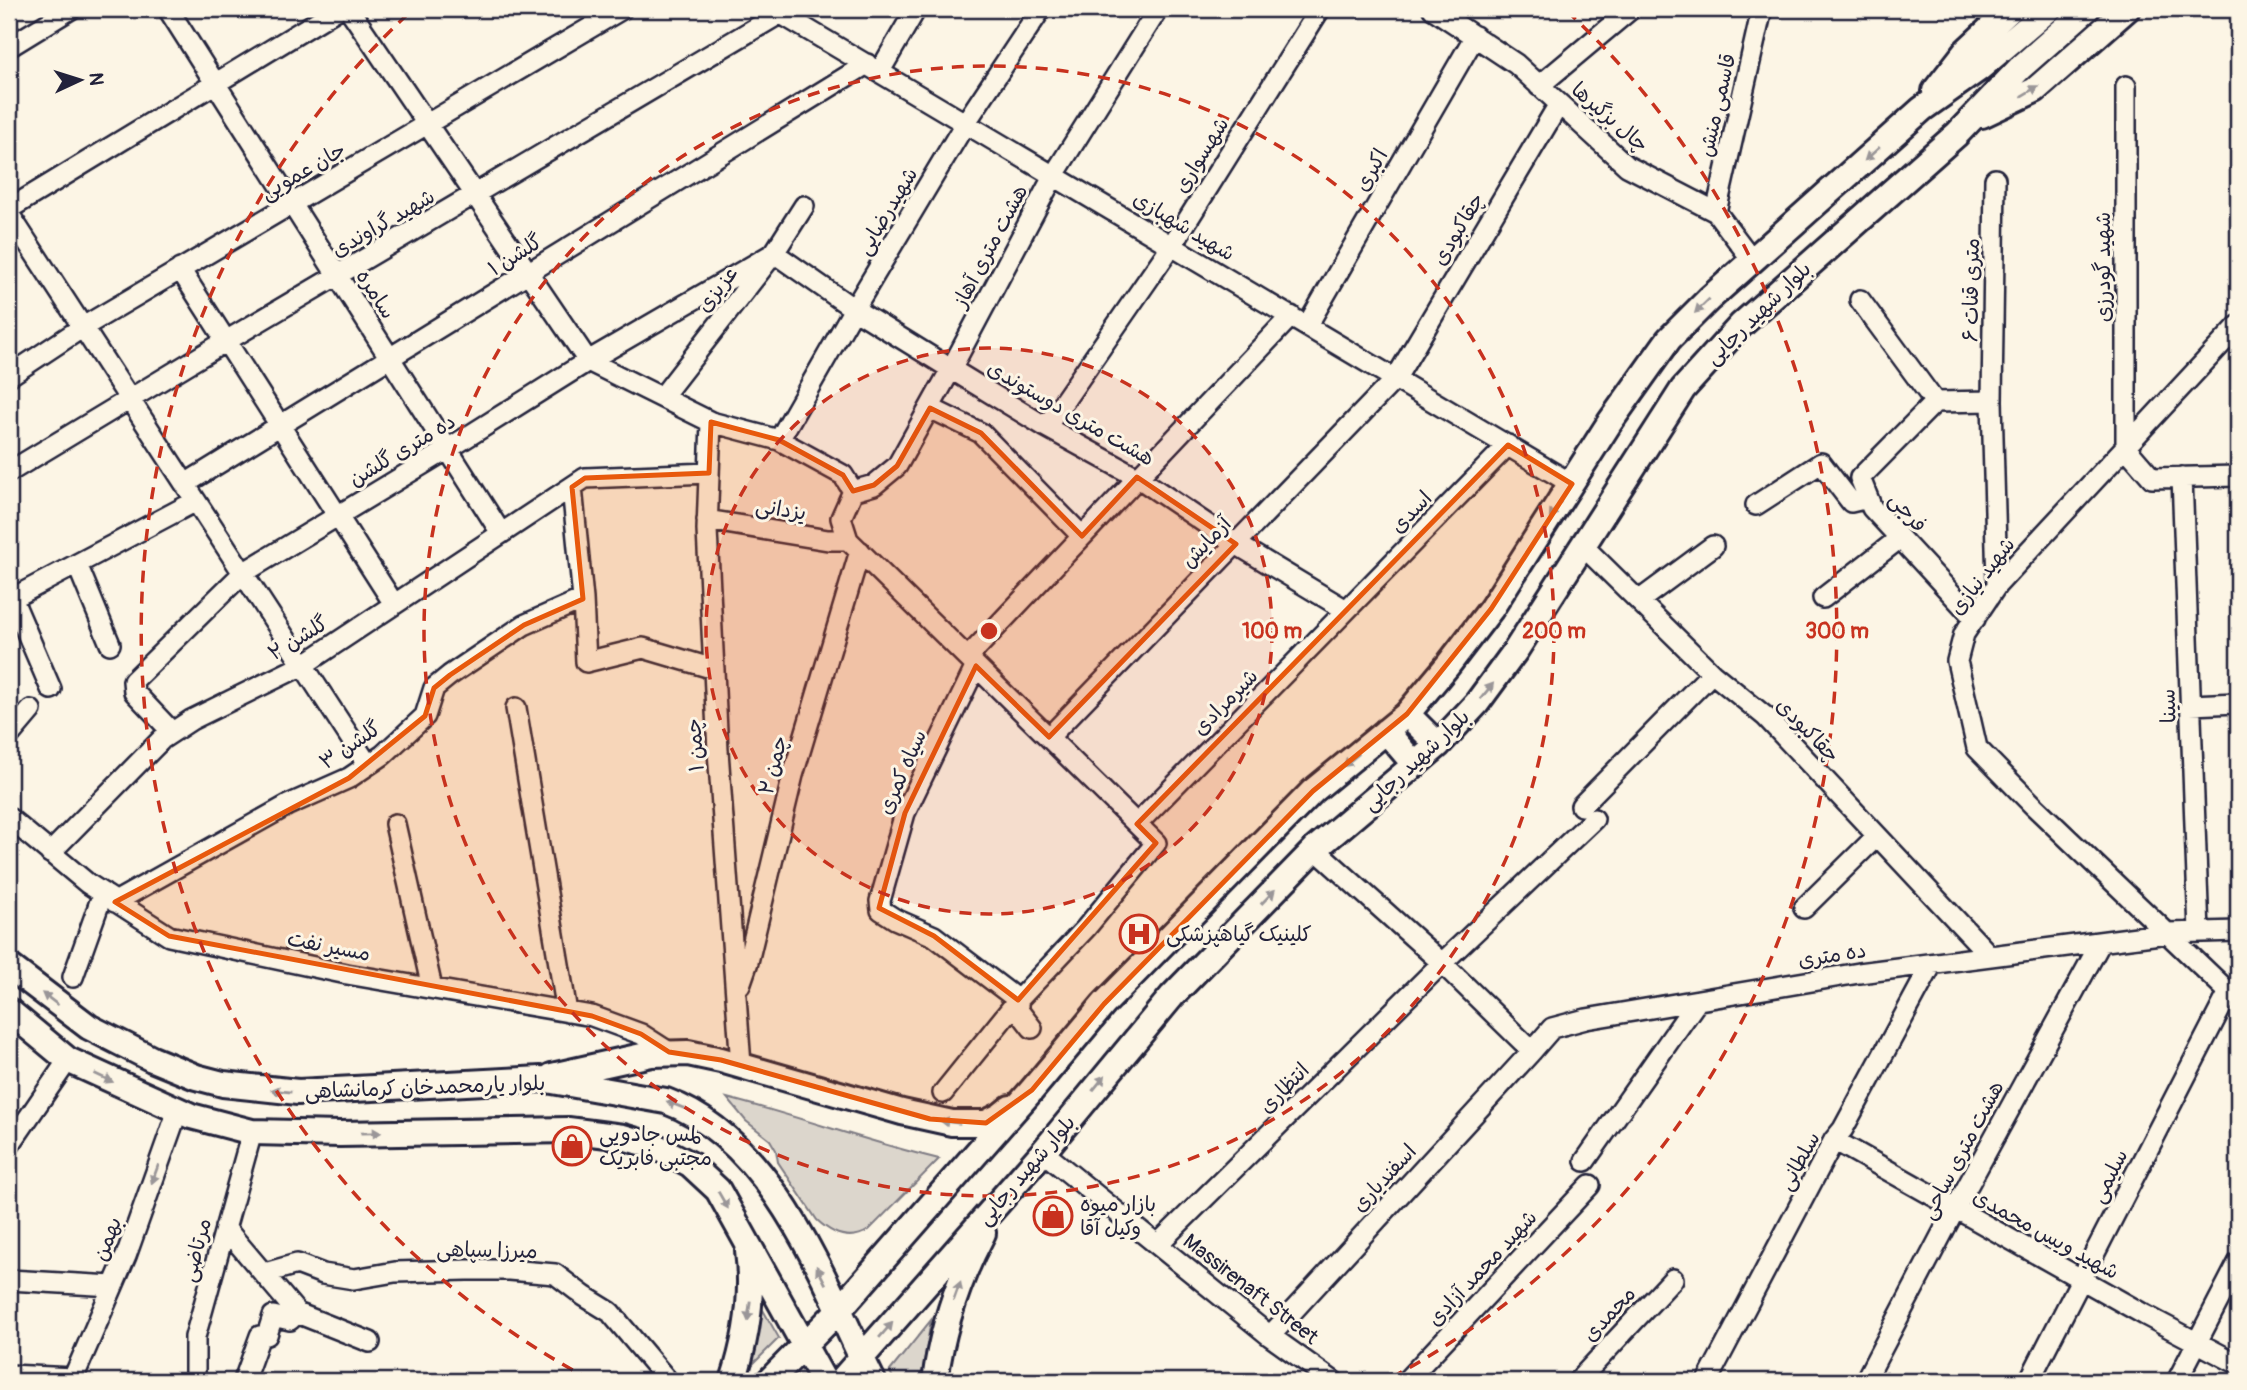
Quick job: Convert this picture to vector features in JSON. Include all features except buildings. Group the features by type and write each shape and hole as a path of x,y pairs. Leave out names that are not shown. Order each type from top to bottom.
{"main road":[{"path":"1922,109 1967,50 2011,9"},
{"name":"بلوار شهید رجایی","path":"769,1381 839,1310 1104,1004 1313,791 1406,714 1491,609 1610,422 1669,339 1709,299 1922,109 1980,68 2049,9"},
{"name":"بلوار شهید رجایی","path":"841,1381 1043,1152 1172,996 1315,849 1438,745 1494,681 1683,389 1711,355 1773,295 1969,122 2020,68 2087,9"},
{"path":"1969,122 2035,90 2127,9"},
{"path":"1406,714 1438,745"},
{"path":"1386,731 1415,765"},
{"name":"بلوار یارمحمدخان کرمانشاهی","path":"9,966 89,1027 152,1059 196,1077 223,1084 298,1092 541,1079 666,1101 684,1107 711,1124 737,1148 771,1189 802,1238 873,1381"},
{"name":"بلوار یارمحمدخان کرمانشاهی","path":"9,1012 68,1060 191,1116 252,1132 340,1134 568,1130 623,1137 657,1147 690,1164 718,1190 824,1381"},
{"path":"68,1060 89,1027"},
{"path":"541,1079 669,1052 704,1056 902,1112 969,1124 986,1123 1000,1116 1032,1090"},
{"path":"936,1381 949,1313 969,1260 1000,1201"},
{"path":"733,1381 749,1317 751,1283 747,1243"}],"street":[{"path":"9,47 71,9"},
{"name":"سامره","path":"168,9 501,533"},
{"path":"338,9 9,211 368,765"},
{"path":"349,9 588,361 710,422 779,440 843,475 853,491 841,519 854,545 1156,843 1086,928 1018,1000 943,1093"},
{"name":"جان عمویی","path":"9,376 83,327 622,9"},
{"path":"873,67 916,9"},
{"name":"شهیدرضایی","path":"779,440 966,122 1041,9"},
{"name":"هشت متری آهاز","path":"853,491 874,485 897,466 1054,175 1158,9"},
{"name":"شهسواری","path":"1046,427 1172,245 1320,9"},
{"name":"چال بزگیرها","path":"1433,9 1516,64 1627,166 1716,212 1753,261"},
{"path":"1539,86 1631,9"},
{"name":"قاسمی منش","path":"1716,212 1762,9"},
{"name":"شهید شهبازی","path":"784,12 1572,484"},
{"name":"شهید گراوندی","path":"9,472 784,12"},
{"name":"اکبری","path":"1137,477 1299,321 1475,36"},
{"name":"گلشن ۱","path":"185,484 873,67"},
{"name":"شهید گودرزی","path":"2126,86 2126,448"},
{"name":"چقاکبودی","path":"1396,379 1559,104"},
{"name":"۶ متری قنات","path":"1994,179 1992,401 1997,585"},
{"name":"عزیزی","path":"662,397 774,253 804,206"},
{"name":"هشت متری دوستوندی","path":"774,253 854,309 1046,427 1137,477 1236,544 1346,610"},
{"name":"ده متری گلشن","path":"172,732 134,692 134,681 243,573 588,361 774,253"},
{"path":"180,269 394,604"},
{"path":"1860,300 1935,402 1992,401"},
{"name":"شهید نیازی","path":"2234,997 1977,748 1957,661 1964,634 1997,585 2238,326"},
{"name":"آزمایش","path":"1049,737 1396,379"},
{"name":"فرجی","path":"1935,402 1860,478 1872,508 1975,619"},
{"path":"930,408 981,433 1082,536"},
{"name":"چمن ۱","path":"710,422 707,520 714,669 741,1065"},
{"name":"اسدی","path":"1346,610 1508,445"},
{"path":"2126,448 2152,478 2238,476"},
{"path":"1756,505 1821,463 1852,502 1868,498"},
{"path":"709,473 579,483 586,662 643,648 714,669"},
{"name":"سیاه کمری","path":"1018,1000 934,936 881,910 880,901 905,813 972,662 1137,477"},
{"name":"سینا","path":"2182,477 2199,932"},
{"name":"گلشن ۲","path":"50,853 172,732 303,665 579,483"},
{"path":"51,689 10,599 196,501"},
{"name":"یزدانی","path":"707,520 854,545"},
{"path":"1823,598 1900,538"},
{"name":"چمن ۲","path":"737,992 748,962 793,775 854,545"},
{"name":"چقاکبودی","path":"1583,546 1713,673 1766,717 1990,956"},
{"path":"1640,600 1713,546"},
{"path":"77,564 110,644"},
{"name":"گلشن ۳","path":"109,897 349,778 383,755 425,716 434,688 450,675 524,625 583,599"},
{"name":"شیرمرادی","path":"1137,824 1346,610"},
{"name":"انتظاری","path":"1158,1244 1442,964 1588,812 1713,673"},
{"path":"2190,705 2238,703"},
{"path":"516,708 567,1012"},
{"path":"9,736 31,710"},
{"name":"مسیر نفت","path":"9,818 87,883 169,936 347,974 567,1012 615,1023 641,1034 669,1052"},
{"path":"395,824 432,989"},
{"path":"1804,908 1877,836"},
{"path":"1315,849 1442,964 1526,1045"},
{"path":"73,977 109,897"},
{"name":"ده متری","path":"1526,1045 1552,1028 1586,1019 1859,974 2168,933 2238,931"},
{"name":"هشت متری ساحی","path":"1865,1381 1955,1209 2101,942"},
{"name":"سلطانی","path":"1707,1381 1834,1140 1843,1129 1933,964"},
{"name":"سلیمی","path":"2029,1381 2234,997"},
{"path":"1018,1000 1018,1010 1032,1028"},
{"path":"1585,1161 1698,1000"},
{"name":"اسفندیاری","path":"1270,1336 1526,1045"},
{"path":"9,1146 68,1060"},
{"name":"بهمن","path":"73,1380 113,1286 178,1110"},
{"name":"مرتاضی","path":"195,1381 195,1337 252,1132"},
{"name":"شهید ویس محمدی","path":"1834,1140 2082,1280 2238,1364"},
{"name":"Massirenaft Street","path":"1043,1152 1270,1336 1333,1381"},
{"name":"شهید محمد آزادی","path":"1406,1381 1590,1185"},
{"path":"225,1227 297,1313 370,1342"},
{"path":"2177,1381 2238,1263"},
{"name":"میرزا سپاهی","path":"265,1273 297,1264 323,1274 354,1279 395,1272 467,1270 555,1274 610,1311 668,1381"},
{"name":"محمدی","path":"1578,1381 1673,1279"},
{"path":"9,1280 113,1286"},
{"path":"244,1380 260,1336 267,1335 273,1316 290,1320 297,1313"},
{"path":"9,1375 73,1380"}],"highlighted area":[{"path":"930,408 981,433 1082,536 1137,477 1236,544 1049,737 976,666 905,813 879,908 934,936 1018,1000 1156,843 1137,824 1508,445 1572,484 1491,609 1407,714 1313,791 1104,1004 1032,1090 986,1123 930,1119 721,1060 669,1052 641,1034 592,1016 169,936 115,902 349,778 425,716 434,688 450,675 524,625 583,599 572,487 585,478 709,473 711,422 779,440 843,475 853,491 874,485 897,466"}],"shaded area":[{"path":"727,1098 939,1159 869,1230 862,1234 842,1235 817,1220 778,1162 776,1150 770,1140 746,1121"},
{"path":"763,1310 779,1338 749,1368"},
{"path":"931,1320 921,1381 894,1381 890,1371"}],"place":[{"name":"کلینیک گیاهپزشکی","path":"1139,934"},
{"name":"لمس جادویی مجتبی فابریک","path":"572,1146"},
{"name":"بازار میوه وکیل آقا","path":"1053,1216"}]}
